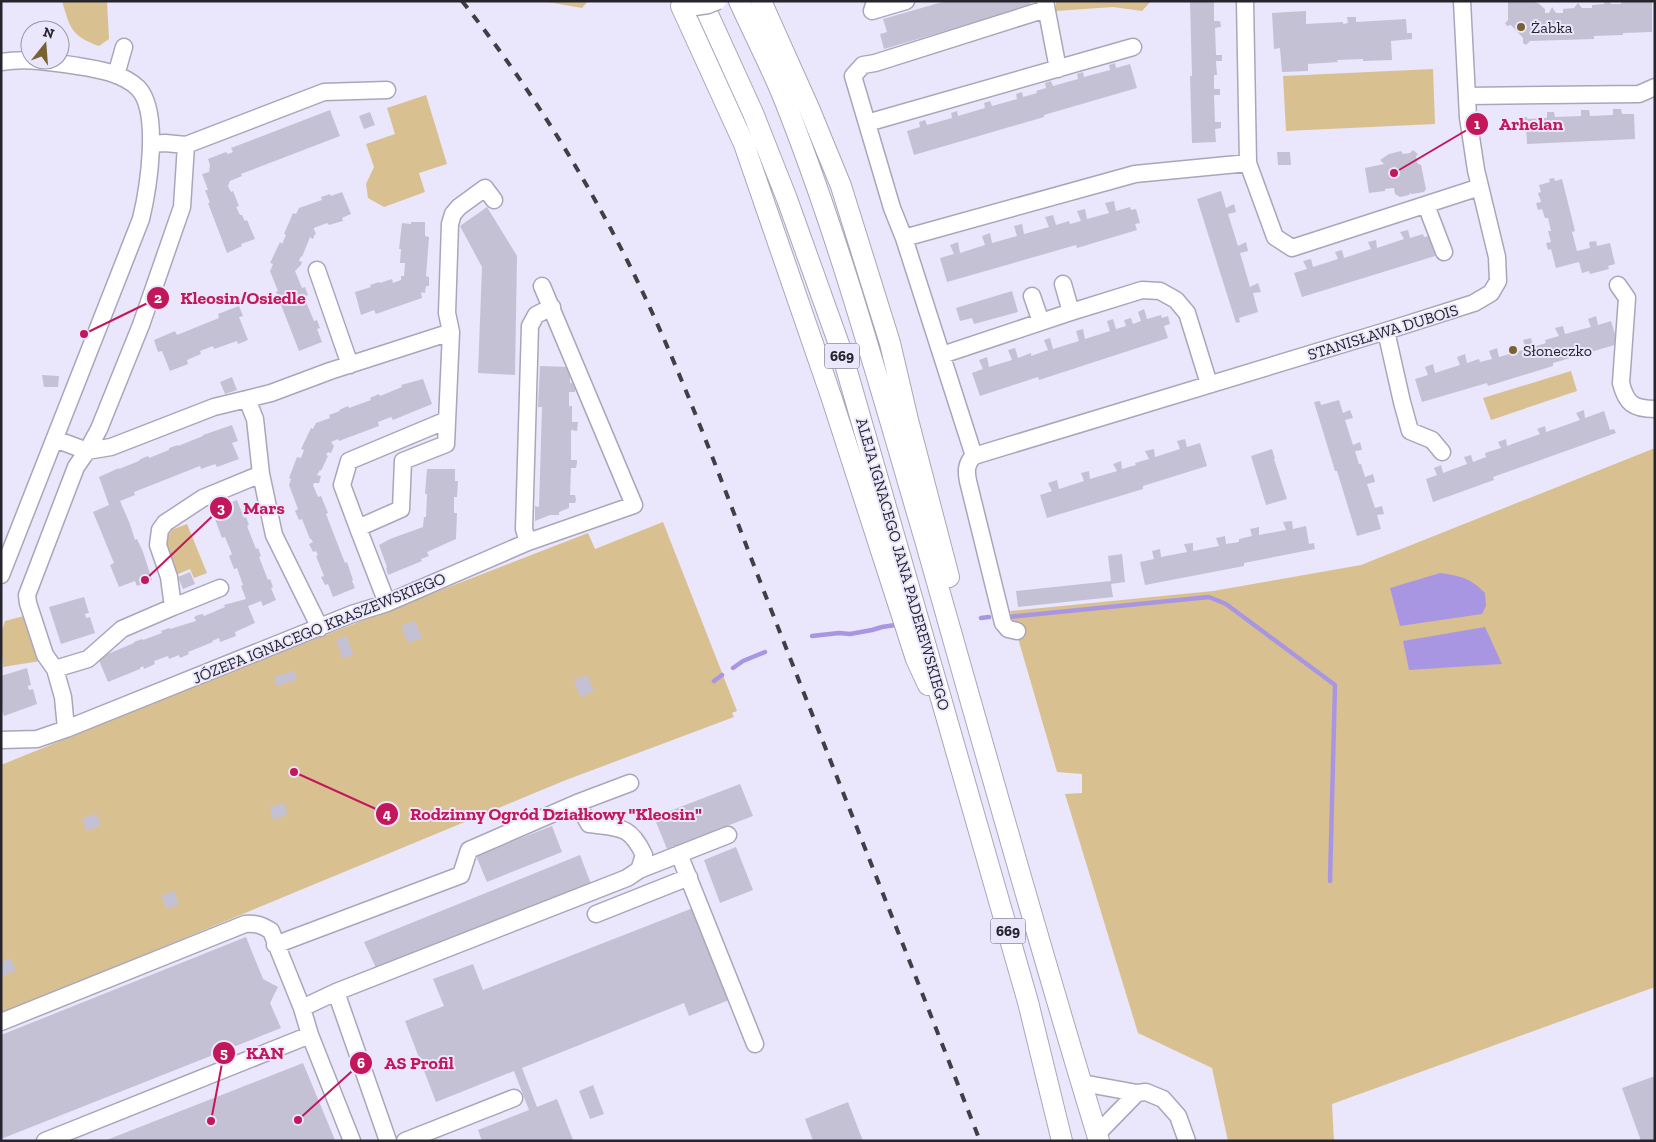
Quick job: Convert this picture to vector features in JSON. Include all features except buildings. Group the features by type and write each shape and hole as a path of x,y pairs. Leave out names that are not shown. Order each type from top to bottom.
{"main road":[{"name":"ALEJA IGNACEGO JANA PADEREWSKIEGO","path":"739,1 781,92 816,184 866,338 1098,1137"},
{"path":"761,1 810,108 841,186 890,343 962,627 965,680"},
{"name":"ALEJA IGNACEGO JANA PADEREWSKIEGO","path":"686,4 744,144 832,396 920,672 949,722 1028,1002 1062,1141"}],"street":[{"path":"686,4 708,5 718,1"},
{"path":"875,1 872,11 906,1"},
{"path":"1245,1 1248,163 1275,237 1292,248 1480,187"},
{"name":"STANISŁAWA DUBOIS","path":"981,454 1386,332 1474,303 1491,293 1498,281 1497,257 1480,187 1468,117 1462,1"},
{"path":"1017,631 1008,629 1003,623 970,491 966,468 970,460 981,454 942,355 904,238 892,208 853,76 863,65 1046,5 1058,69"},
{"path":"116,75 124,47"},
{"path":"867,123 1133,47"},
{"path":"1,62 48,61 85,67 116,75 131,82 139,89 147,105 151,144 149,178 141,219 1,575"},
{"path":"1467,96 1639,94 1655,87"},
{"path":"151,144 186,145 324,92 387,90"},
{"path":"66,729 63,696 55,669 45,655 27,595 76,467 99,429 141,325 182,207 186,145"},
{"path":"904,238 1135,174 1248,163"},
{"path":"358,528 401,509 404,461 446,444 451,332 448,313 449,231 452,219 459,207 485,188 494,200"},
{"path":"1426,205 1444,252"},
{"path":"317,270 350,365"},
{"path":"1063,284 1071,312"},
{"path":"1618,285 1627,298 1621,383 1624,396 1633,405 1646,409 1655,409"},
{"path":"528,542 524,529 530,326 536,315 552,306 542,286"},
{"path":"942,355 1142,290 1160,291 1176,300 1187,312 1209,384"},
{"path":"1032,296 1041,322"},
{"name":"JÓZEFA IGNACEGO KRASZEWSKIEGO","path":"1,740 37,739 66,729 352,614 387,603 528,542 634,505 552,306"},
{"path":"55,439 87,451 111,447 214,407 271,393 330,371 451,332"},
{"path":"1386,332 1410,431 1432,440 1442,452"},
{"path":"247,399 255,420 261,474 274,534 320,628"},
{"path":"387,603 342,485 349,462 447,420"},
{"path":"173,607 169,577 158,545 160,530 165,522 203,498 261,474"},
{"path":"55,669 83,662 122,629 220,588"},
{"path":"276,944 461,875 469,850 630,783"},
{"path":"578,804 589,824 628,831 637,840 644,855 639,870"},
{"path":"302,1008 336,992 627,878 639,870 728,835"},
{"path":"679,854 690,877 755,1044"},
{"path":"596,914 690,877"},
{"path":"1,1022 245,924 254,923 263,926 271,932 276,944 352,1141"},
{"path":"336,992 388,1141"},
{"path":"45,1141 310,1035"},
{"path":"1082,1083 1137,1093 1146,1092 1163,1099 1178,1116 1187,1141"},
{"path":"1098,1137 1137,1093"},
{"path":"405,1141 514,1098"}],"shaded area":[{"path":"62,1 107,1 109,39 99,46 83,39 73,30 70,20 67,18"},
{"path":"542,1 588,1 582,8"},
{"path":"1056,1 1151,1 1142,11 1113,7 1056,11"},
{"path":"1433,69 1435,124 1286,131 1283,76"},
{"path":"426,95 447,164 419,173 425,192 384,207 368,198 366,184 374,167 366,144 395,134 387,108"},
{"path":"1571,371 1577,391 1491,420 1483,398"},
{"path":"1655,448 1655,987 1332,1104 1334,1141 1228,1141 1212,1068 1138,1033 1065,794 1082,793 1082,774 1057,772 1010,611 1213,591 1361,565"},
{"path":"663,522 737,711 732,713 734,717 566,780 23,1005 1,1012 1,765 248,665 588,533 595,549"},
{"path":"187,524 207,573 194,578 190,569 176,575 165,545 171,530"},
{"path":"1440,573 1465,578 1485,593 1486,606 1482,614 1400,626 1390,588"},
{"path":"24,616 40,661 3,667 1,634 5,621"},
{"path":"1485,627 1502,664 1409,670 1403,641"}],"waterway":[{"path":"1009,617 1209,597 1226,604 1335,685 1330,881"},
{"path":"981,618 989,617"},
{"path":"812,636 839,633 850,634 895,625"},
{"path":"733,668 743,661 765,652"},
{"path":"714,681 722,675"}],"railway":[{"path":"462,1 508,63 572,160 628,262 668,347 980,1141"}],"place":[{"name":"Żabka","path":"1521,27"},
{"name":"Arhelan","path":"1394,173"},
{"name":"Kleosin/Osiedle","path":"84,334"},
{"name":"Słoneczko","path":"1513,350"},
{"name":"Mars","path":"145,580"},
{"name":"Rodzinny Ogród Działkowy \"Kleosin\"","path":"294,772"},
{"name":"AS Profil","path":"298,1120"},
{"name":"KAN","path":"211,1121"}]}
